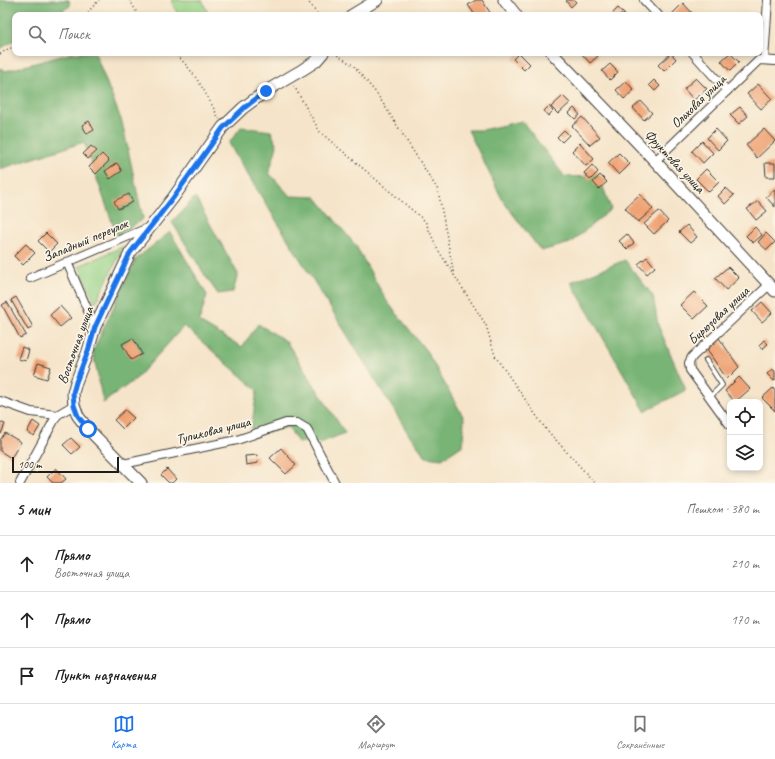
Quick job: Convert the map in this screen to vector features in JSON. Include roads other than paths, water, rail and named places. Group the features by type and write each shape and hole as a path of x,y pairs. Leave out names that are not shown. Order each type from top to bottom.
{"street":[{"path":"357,12 377,0"},
{"path":"504,0 514,12"},
{"path":"644,0 655,12"},
{"path":"763,43 768,0"},
{"name":"Восточная улица","path":"142,483 88,429 78,416 74,405 73,393 95,327 130,253 173,198 223,128 260,95 316,61 320,56"},
{"name":"Фруктовая улица","path":"555,56 655,161 772,288"},
{"path":"696,56 727,91"},
{"path":"761,56 761,60 775,61"},
{"name":"Ольховая улица","path":"655,161 761,60"},
{"name":"Западный переулок","path":"30,278 151,227"},
{"path":"67,262 95,327"},
{"name":"Бирюзовая улица","path":"727,421 690,370 689,363 692,357 772,288"},
{"path":"0,401 32,412 57,414 74,405"},
{"path":"20,483 57,414"},
{"name":"Тупиковая улица","path":"123,464 237,440 286,423 297,423 306,429 334,483"}],"lane":[{"path":"706,360 722,385 710,397"}]}
